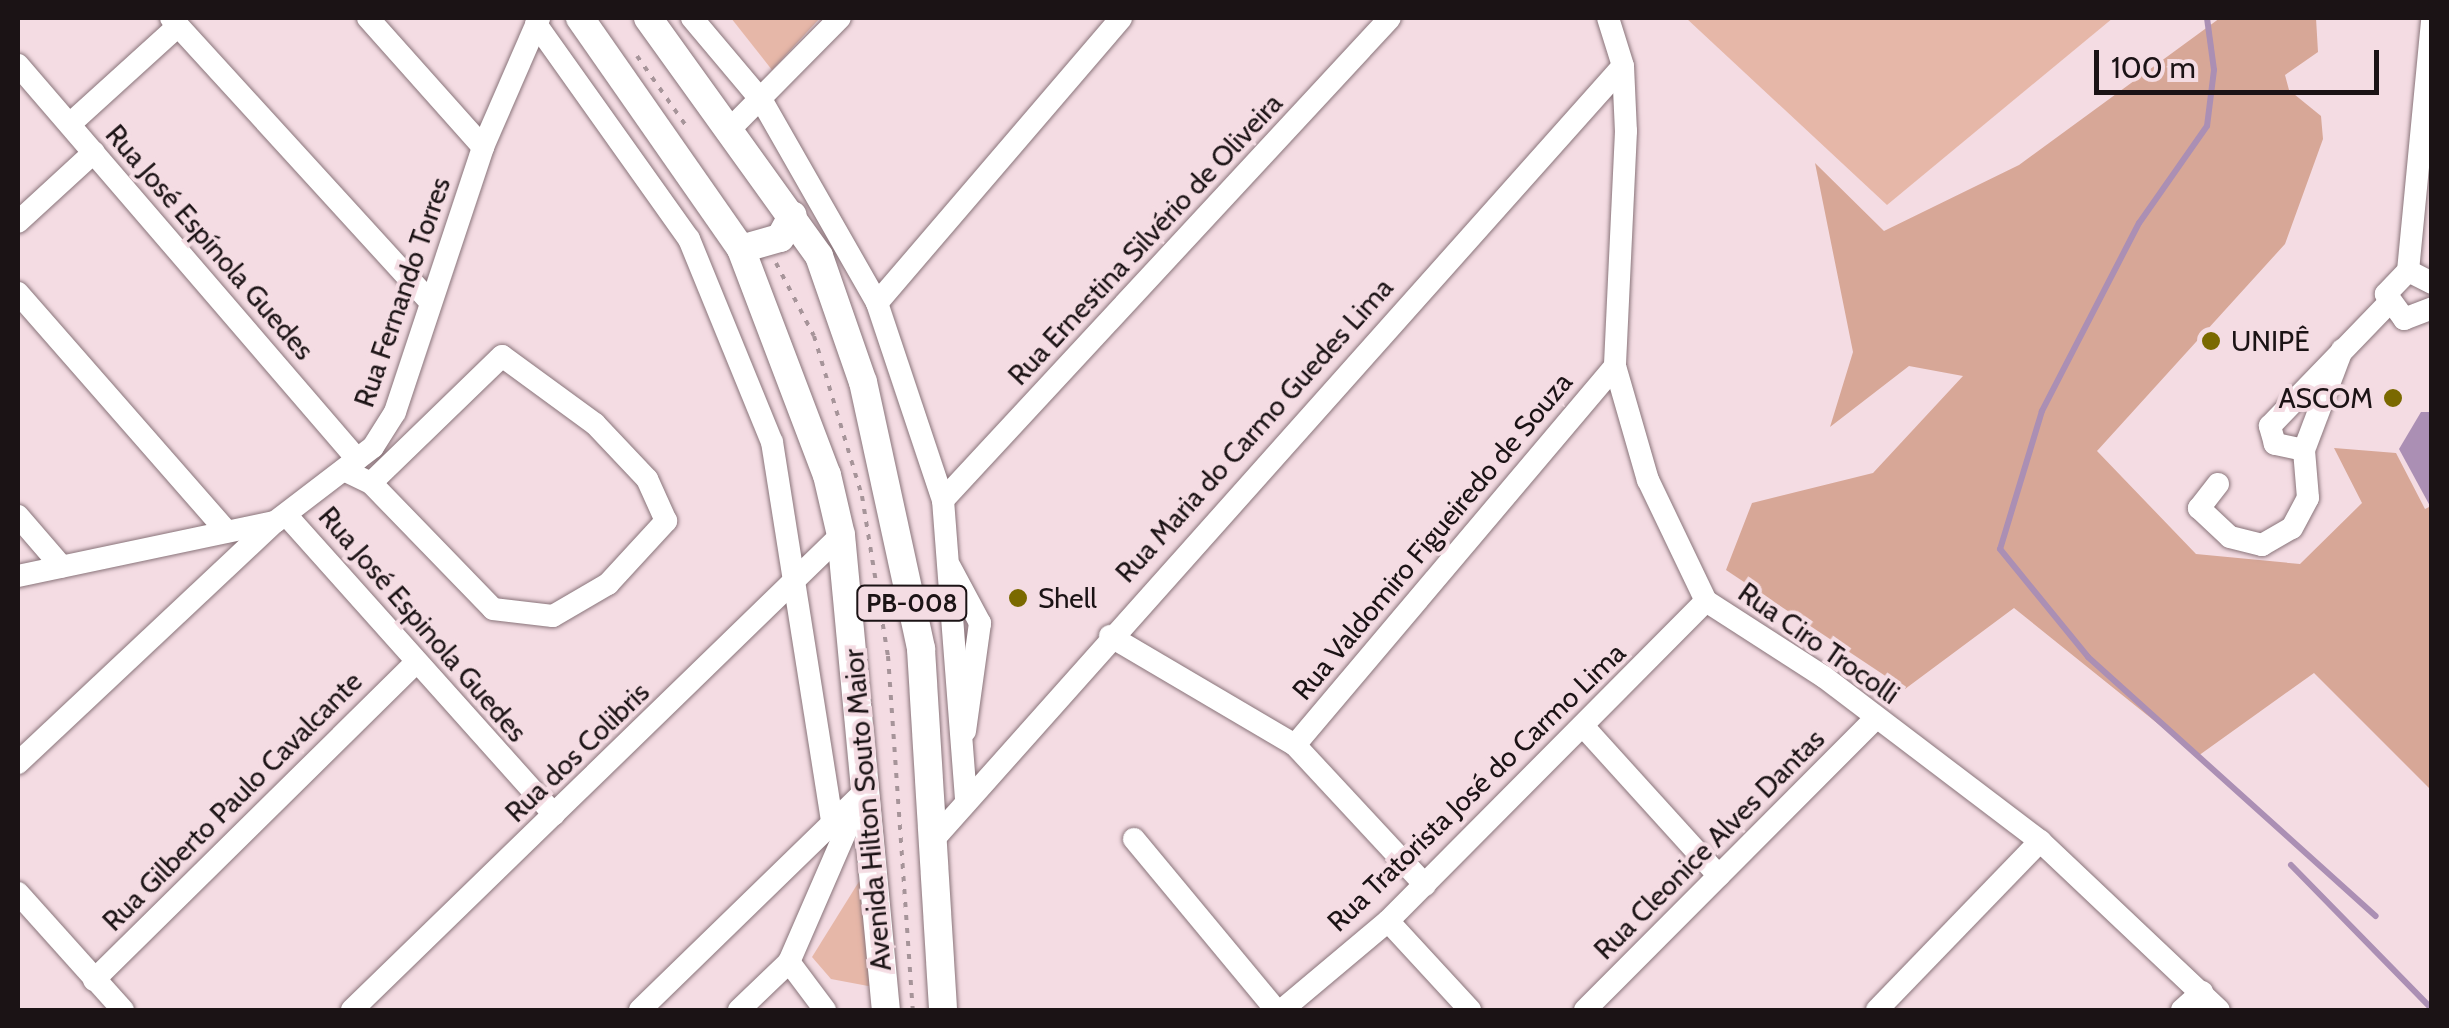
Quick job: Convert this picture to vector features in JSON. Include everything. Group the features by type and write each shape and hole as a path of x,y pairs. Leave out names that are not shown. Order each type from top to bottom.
{"main road":[{"name":"Avenida Hilton Souto Maior","path":"580,18 741,249 841,535 861,798 886,1010"},
{"name":"PB-008","path":"648,18 819,256 863,382 921,649 943,1010"},
{"path":"741,249 780,238 793,215"}],"street":[{"path":"368,18 483,147"},
{"path":"692,18 762,102 876,303 944,500 966,799"},
{"path":"730,129 762,102 840,18"},
{"path":"876,303 1122,18"},
{"name":"Rua Ernestina Silvério de Oliveira","path":"944,500 1390,18"},
{"name":"Rua Ciro Trocolli","path":"1608,18 1624,66 1615,366 1648,480 1706,602 2040,841 2220,1010"},
{"path":"537,21 689,240 772,442 790,591 833,828"},
{"name":"Rua Fernando Torres","path":"18,576 282,520 350,464 395,412 483,147 537,21"},
{"path":"2304,450 2275,444 2270,426 2388,304 2388,286 2408,271 2432,21"},
{"path":"70,124 175,22 429,302"},
{"name":"Rua José Espínola Guedes","path":"18,65 350,464"},
{"name":"Rua Maria do Carmo Guedes Lima","path":"934,839 1110,636 1624,66"},
{"path":"18,222 94,152"},
{"path":"2408,271 2432,283"},
{"path":"18,292 228,532"},
{"path":"2388,304 2404,319 2432,308"},
{"path":"2218,484 2193,514 2241,544 2274,542 2308,498 2304,450 2342,350"},
{"path":"350,464 493,609 553,616 608,584 666,520 647,479 596,424 502,356 372,483"},
{"name":"Rua Valdomiro Figueiredo de Souza","path":"1295,745 1615,366"},
{"path":"18,516 62,567"},
{"path":"18,764 282,520"},
{"name":"Rua José Espinola Guedes","path":"282,520 554,815"},
{"name":"Rua dos Colibris","path":"352,1010 790,591 841,535"},
{"name":"Rua Tratorista José do Carmo Lima","path":"1279,1010 1388,921 1706,602"},
{"path":"1110,636 1295,745 1426,884"},
{"name":"Rua Gilberto Paulo Cavalcante","path":"94,980 413,665"},
{"name":"Rua Cleonice Alves Dantas","path":"1585,1010 1874,719"},
{"path":"1582,726 1719,876"},
{"path":"640,1010 861,798"},
{"path":"739,1010 790,962 861,798"},
{"path":"1134,839 1279,1010"},
{"path":"1878,1010 2040,841"},
{"path":"18,893 26,920 123,1010"},
{"path":"1388,921 1470,1010"},
{"path":"790,962 825,1010"},
{"path":"2182,1010 2202,992"}],"shaded area":[{"path":"731,18 820,18 772,70"},
{"path":"1686,18 2113,18 1887,205"},
{"path":"2220,18 2316,18 2318,52 2285,75 2289,90 2321,116 2323,139 2285,244 2097,451 2196,554 2300,564 2362,503 2334,448 2396,453 2425,509 2431,506 2431,790 2314,673 2198,756 2014,608 1905,689 1726,570 1752,503 1873,473 1963,376 1909,366 1830,427 1853,352 1815,163 1884,231 2019,165"},
{"path":"2421,412 2431,412 2430,506 2399,449"},
{"path":"878,851 884,989 831,979 812,957"}],"waterway":[{"path":"2207,18 2214,70 2207,126 2139,223 2042,411 2000,549 2088,657 2376,916"},
{"path":"2291,865 2432,1009"}],"place":[{"name":"UNIPÊ","path":"2211,341"},
{"name":"ASCOM","path":"2393,398"},
{"name":"Shell","path":"1018,598"}]}
